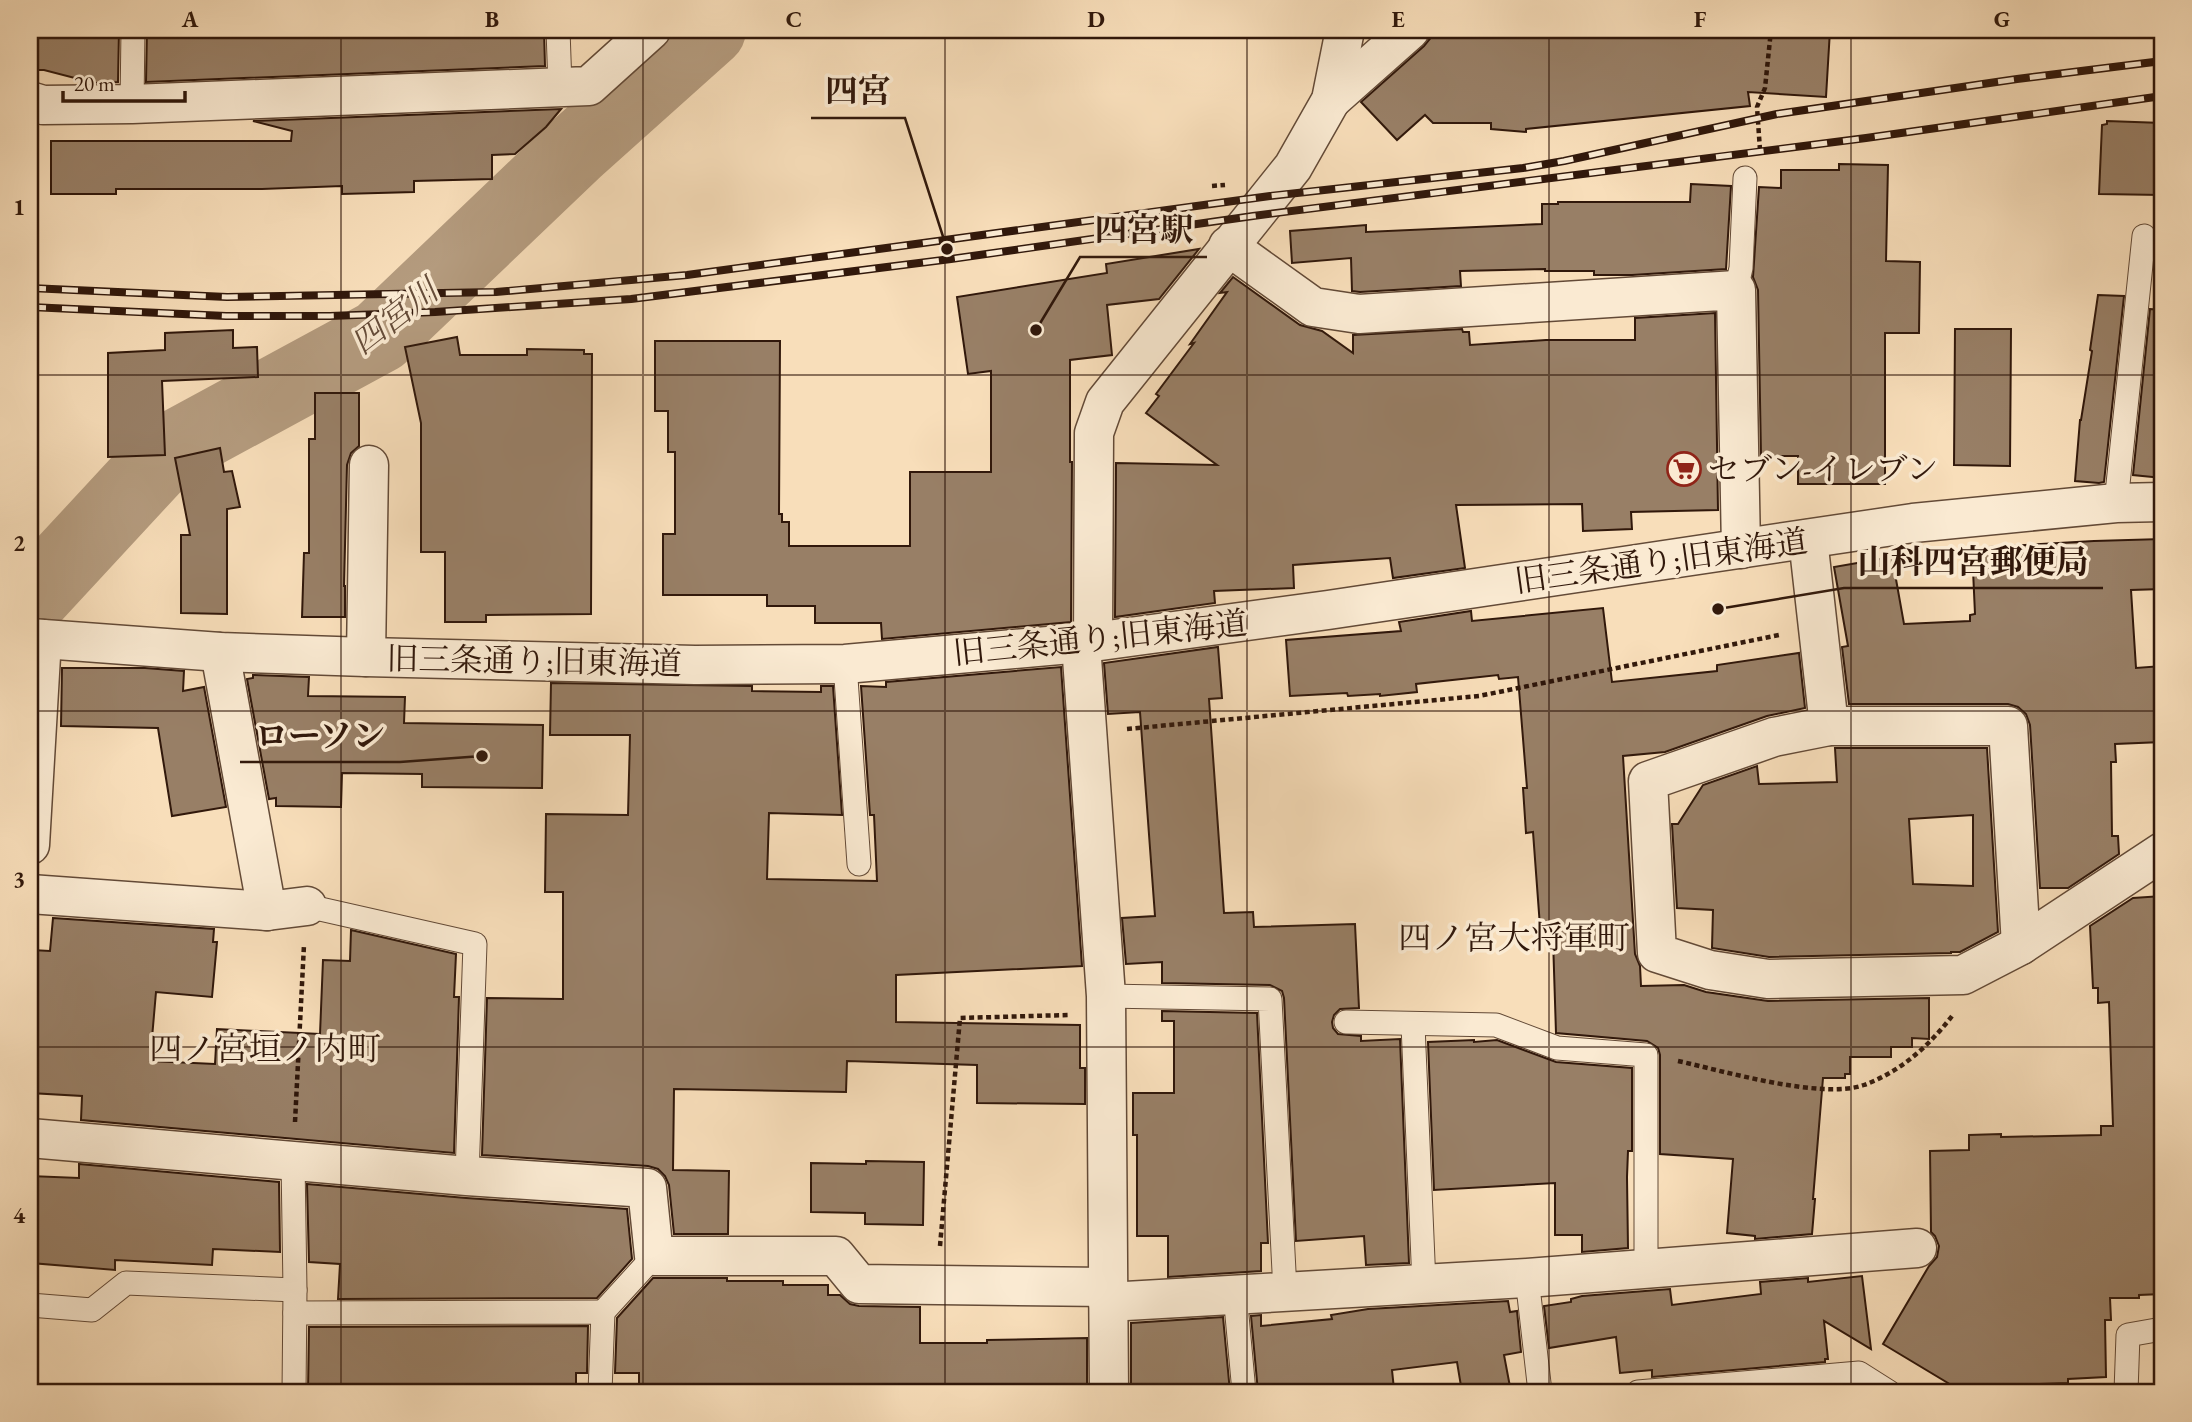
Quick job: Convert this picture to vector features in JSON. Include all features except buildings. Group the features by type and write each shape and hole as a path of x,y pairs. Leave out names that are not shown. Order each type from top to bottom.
{"street":[{"path":"30,101 43,106 132,104 589,86 651,30"},
{"path":"1109,1392 1107,1005 1088,733 1087,643 1094,433 1105,402 1293,167 1331,100 1345,30"},
{"path":"1331,100 1410,30"},
{"path":"1228,246 1313,307 1359,314 1736,290 1741,549"},
{"path":"366,657 369,465"},
{"name":"旧三条通り;旧東海道","path":"36,639 220,652 366,657 695,665 845,664 1087,643 1913,523 2116,503 2162,502"},
{"path":"1808,540 1829,726"},
{"path":"30,845 36,639"},
{"path":"220,652 267,911"},
{"path":"2021,945 2008,726 1829,726 1774,737 1648,781 1657,953 1710,970 1768,979 1963,975 2021,945 2162,852"},
{"path":"30,894 267,911 307,906"},
{"path":"30,1138 467,1176 647,1188 654,1256 836,1256 859,1284 1108,1294 1235,1294 1527,1278 1916,1248"}],"lane":[{"path":"132,104 133,30"},
{"path":"558,30 560,86"},
{"path":"1736,290 1741,268 1745,178"},
{"path":"2116,503 2144,236"},
{"path":"845,664 859,864"},
{"path":"307,906 475,944 467,1176"},
{"path":"1107,1005 1270,999 1285,1291"},
{"path":"1346,1022 1496,1025 1557,1048 1646,1055 1646,1269"},
{"path":"1413,1025 1424,1284"},
{"path":"293,1161 294,1392"},
{"path":"600,1392 603,1312 654,1256"},
{"path":"1527,1278 1540,1392"},
{"path":"30,1305 92,1310 126,1283 295,1301 603,1312"},
{"path":"1235,1294 1244,1392"},
{"path":"2126,1392 2128,1335 2162,1329"},
{"path":"1638,1392 1859,1373 1889,1392"}],"path":[{"path":"1745,178 1748,171 1762,168 1757,107 1765,88 1771,30"},
{"path":"1088,733 1479,696 1818,628"},
{"path":"293,1161 307,906"},
{"path":"1646,1055 1802,1087 1832,1089 1862,1085 1909,1061 1937,1035 1979,981 1984,964"},
{"path":"936,1285 960,1018 1107,1005"}],"waterway":[{"name":"四宮川","path":"30,600 168,451 380,336 575,150 709,30"}],"railway":[{"path":"30,288 227,297 496,292 687,275 1270,196 1523,168 1777,114 2162,61"},
{"path":"30,307 226,316 330,316 631,299 1866,138 2162,96"}],"place":[{"name":"四宮","path":"947,249"},
{"name":"四宮駅","path":"1036,330"},
{"name":"セブン-イレブン","path":"1684,469"},
{"name":"山科四宮郵便局","path":"1718,609"},
{"name":"ローソン","path":"482,756"}],"district":[{"name":"四ノ宮大将軍町","path":"1514,937"},
{"name":"四ノ宮垣ノ内町","path":"265,1048"}]}
